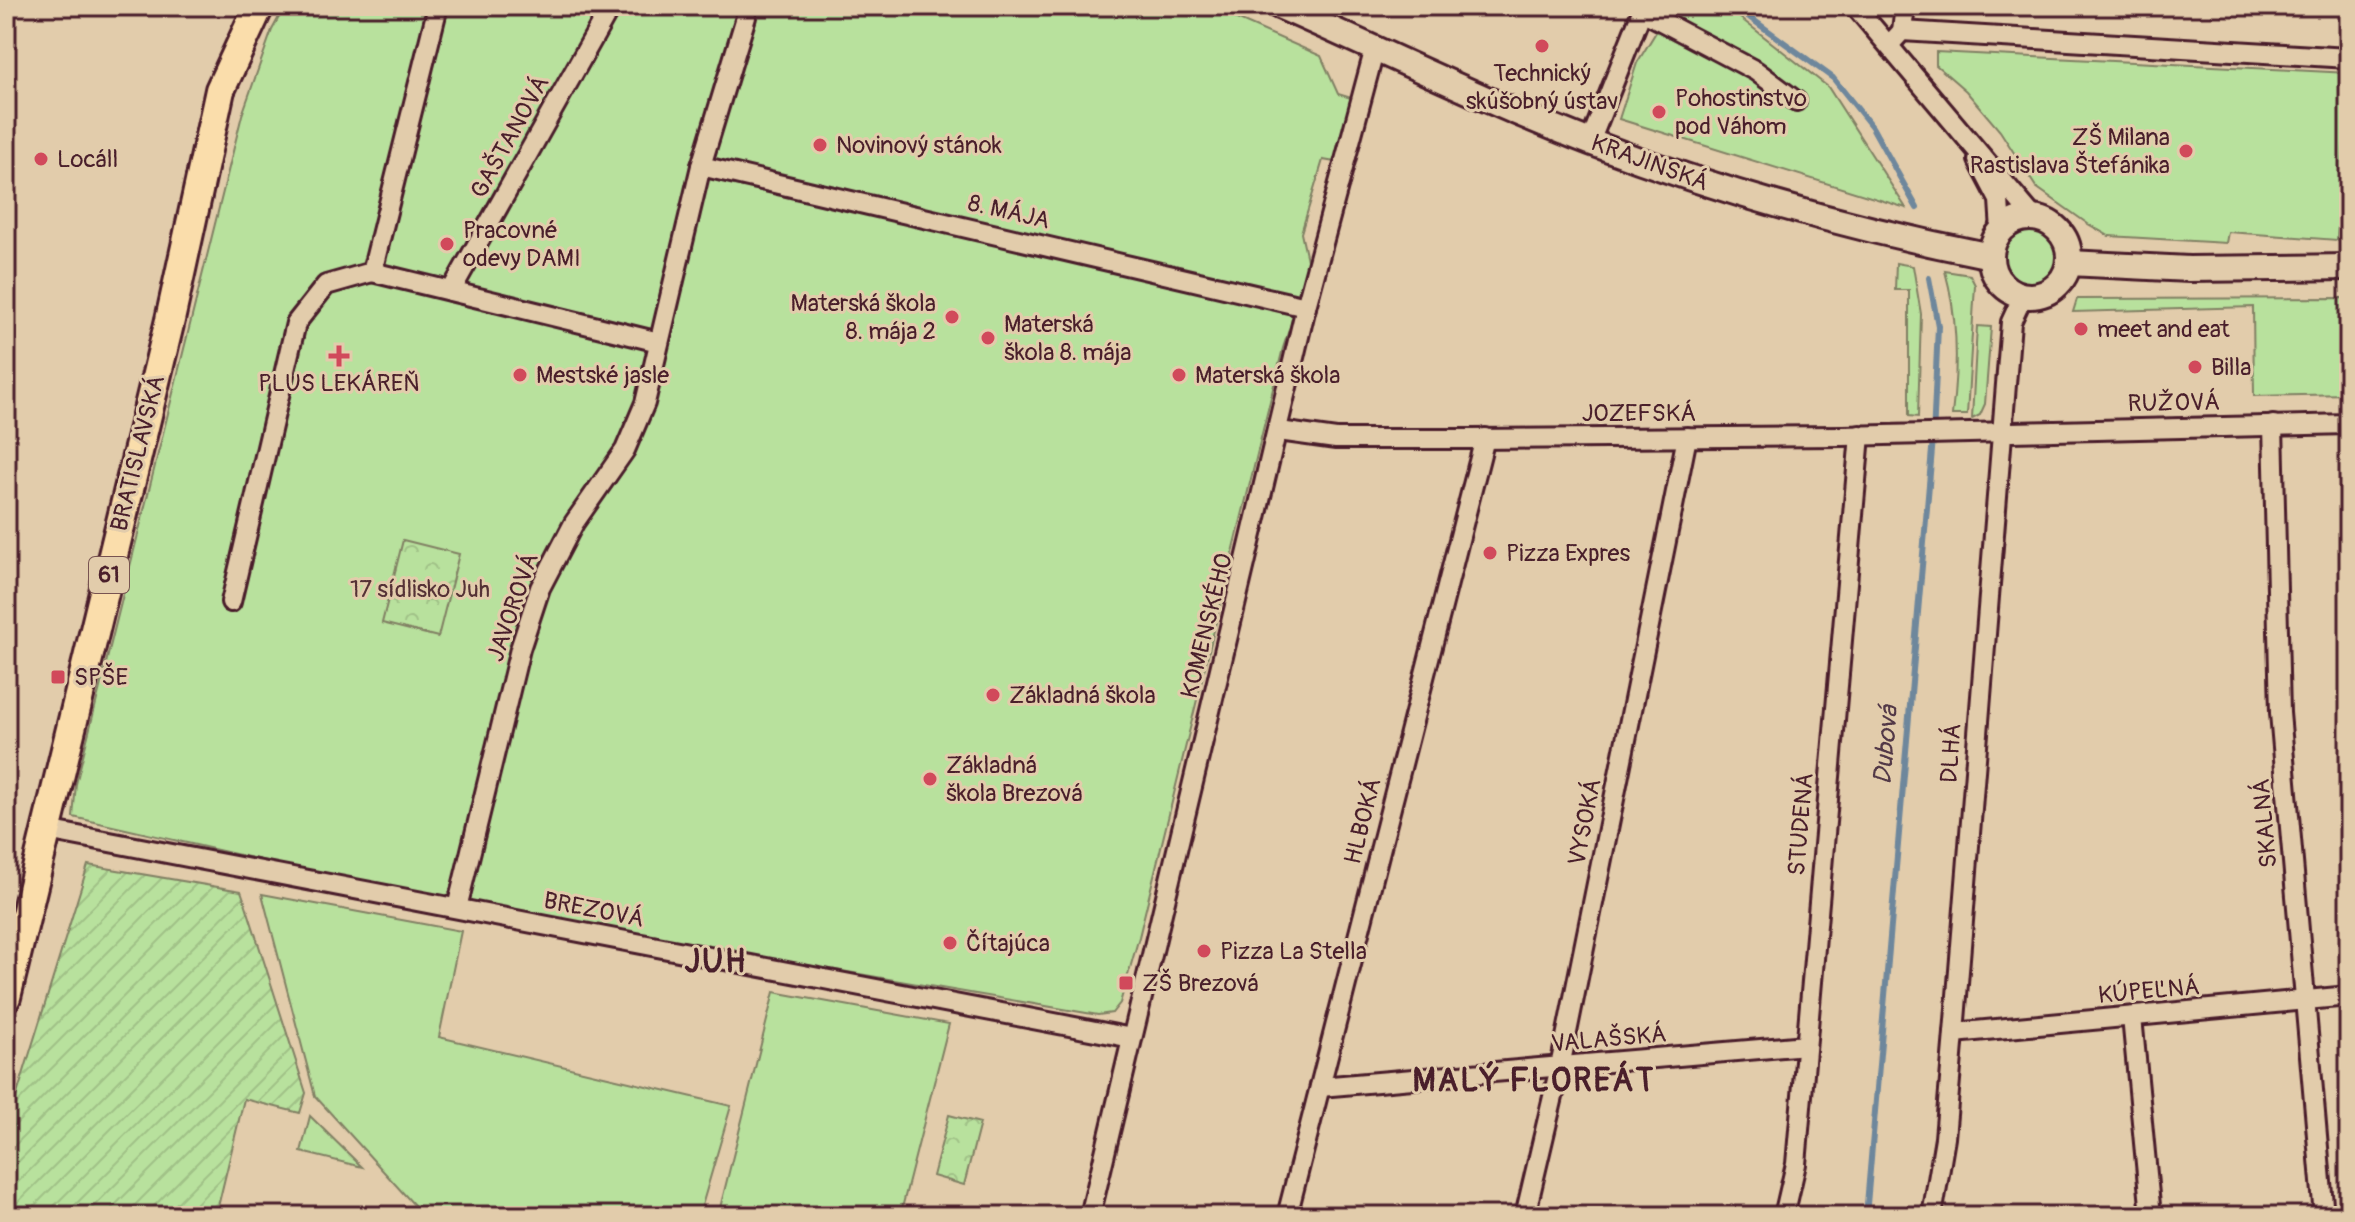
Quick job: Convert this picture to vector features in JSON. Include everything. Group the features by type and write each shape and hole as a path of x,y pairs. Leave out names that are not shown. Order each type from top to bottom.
{"main road":[{"name":"BRATISLAVSKÁ","path":"6,997 170,320 220,90 259,6"},
{"name":"KRAJINSKÁ","path":"1279,6 1590,142 1780,206 1991,256"},
{"path":"2034,218 2060,230 2067,242 2069,263 2064,278 2053,289 2039,295 2023,296 2000,282 1991,256 2001,231 2016,220 2034,218"},
{"path":"2069,263 2189,269 2349,267"}],"street":[{"path":"372,272 438,6"},
{"name":"GAŠTANOVÁ","path":"451,291 611,6"},
{"name":"JAVOROVÁ","path":"457,908 520,649 540,588 574,523 625,450 645,403 701,166 746,17 745,6"},
{"path":"1855,6 1896,37 1956,124 1999,200 2001,231"},
{"path":"1896,37 1905,6"},
{"path":"1590,142 1643,9 1756,71 1796,101"},
{"path":"1896,37 2349,58"},
{"name":"KOMENSKÉHO","path":"1090,1216 1306,307 1375,48"},
{"path":"1956,124 2034,218"},
{"name":"8. MÁJA","path":"701,166 1306,307"},
{"path":"231,602 296,323 326,285 372,272 659,342"},
{"name":"DLHÁ","path":"1932,1216 1945,1138 2000,430 2011,322 2023,296"},
{"name":"RUŽOVÁ","path":"2000,430 2349,424"},
{"name":"SKALNÁ","path":"2273,425 2280,713 2324,1216"},
{"name":"JOZEFSKÁ","path":"1279,431 1336,439 1860,435 2000,430"},
{"name":"STUDENÁ","path":"1784,1216 1796,1164 1860,435"},
{"name":"VYSOKÁ","path":"1525,1216 1560,1067 1687,437"},
{"name":"HLBOKÁ","path":"1287,1216 1485,438"},
{"name":"BREZOVÁ","path":"47,830 1132,1038"},
{"name":"KÚPEĽNÁ","path":"1954,1033 2349,996"},
{"path":"2132,1017 2151,1216"},
{"name":"VALAŠSKÁ","path":"1320,1087 1806,1045"}],"green space":[{"path":"285,6 1207,6 1321,56 1338,94 1351,98 1335,162 1323,160 1301,233 1309,269 1283,348 1139,937 1120,1003 1112,1013 1098,1015 463,906 73,817 76,784 242,115 272,30"},
{"path":"1672,6 1725,6 1828,87 1906,208 1619,119 1637,63"},
{"name":"ZŠ Milana Rastislava Štefánika","path":"1936,52 2349,73 2337,240 2228,232 2226,243 2109,236 2036,187 2000,131 1966,91 1936,65"},
{"path":"2031,229 2051,237 2059,257 2051,277 2031,285 2011,277 2003,257 2011,237"},
{"path":"1896,263 1913,266 1921,314 1918,417 1909,416 1909,290 1895,290"},
{"path":"1945,271 1970,275 1975,285 1967,415 1952,415 1956,342"},
{"path":"2349,298 2349,394 2254,396 2253,307 2073,312 2077,299"},
{"path":"1977,326 1991,327 1985,404 1980,415 1972,419"},
{"name":"17 sídlisko Juh","path":"403,540 459,554 438,637 382,623"},
{"path":"88,865 241,891 306,1093 300,1113 244,1099 217,1211 222,1213 221,1216 6,1216 6,1130"},
{"path":"262,894 461,931 439,1037 731,1106 699,1216 424,1216 315,1096"},
{"path":"774,992 949,1024 900,1216 718,1216"},
{"path":"949,1115 980,1123 964,1185 933,1176"},
{"path":"310,1116 362,1167 301,1152"}],"waterway":[{"name":"Dubová","path":"1734,6 1833,78 1872,127 1917,208"},
{"name":"Dubová","path":"1866,1216 1933,438 1938,326 1929,278"}],"place":[{"name":"Technický skúšobný ústav","path":"1542,46"},
{"name":"Pohostinstvo pod Váhom","path":"1659,112"},
{"name":"Novinový stánok","path":"820,145"},
{"name":"ZŠ Milana Rastislava Štefánika","path":"2186,151"},
{"name":"Locáll","path":"41,159"},
{"name":"Pracovné odevy DAMI","path":"447,244"},
{"name":"Materská škola 8. mája 2","path":"952,317"},
{"name":"meet and eat","path":"2081,329"},
{"name":"Materská škola 8. mája","path":"988,338"},
{"name":"PLUS LEKÁREŇ","path":"339,356"},
{"name":"Billa","path":"2195,367"},
{"name":"Mestské jasle","path":"520,375"},
{"name":"Materská škola","path":"1179,375"},
{"name":"Pizza Expres","path":"1490,553"},
{"name":"SPŠE","path":"58,677"},
{"name":"Základná škola","path":"993,695"},
{"name":"Základná škola Brezová","path":"930,779"},
{"name":"Čítajúca","path":"950,943"},
{"name":"Pizza La Stella","path":"1204,951"},
{"name":"ZŠ Brezová","path":"1126,983"}],"district":[{"name":"JUH","path":"716,962"},
{"name":"MALÝ FLOREÁT","path":"1534,1081"}]}
